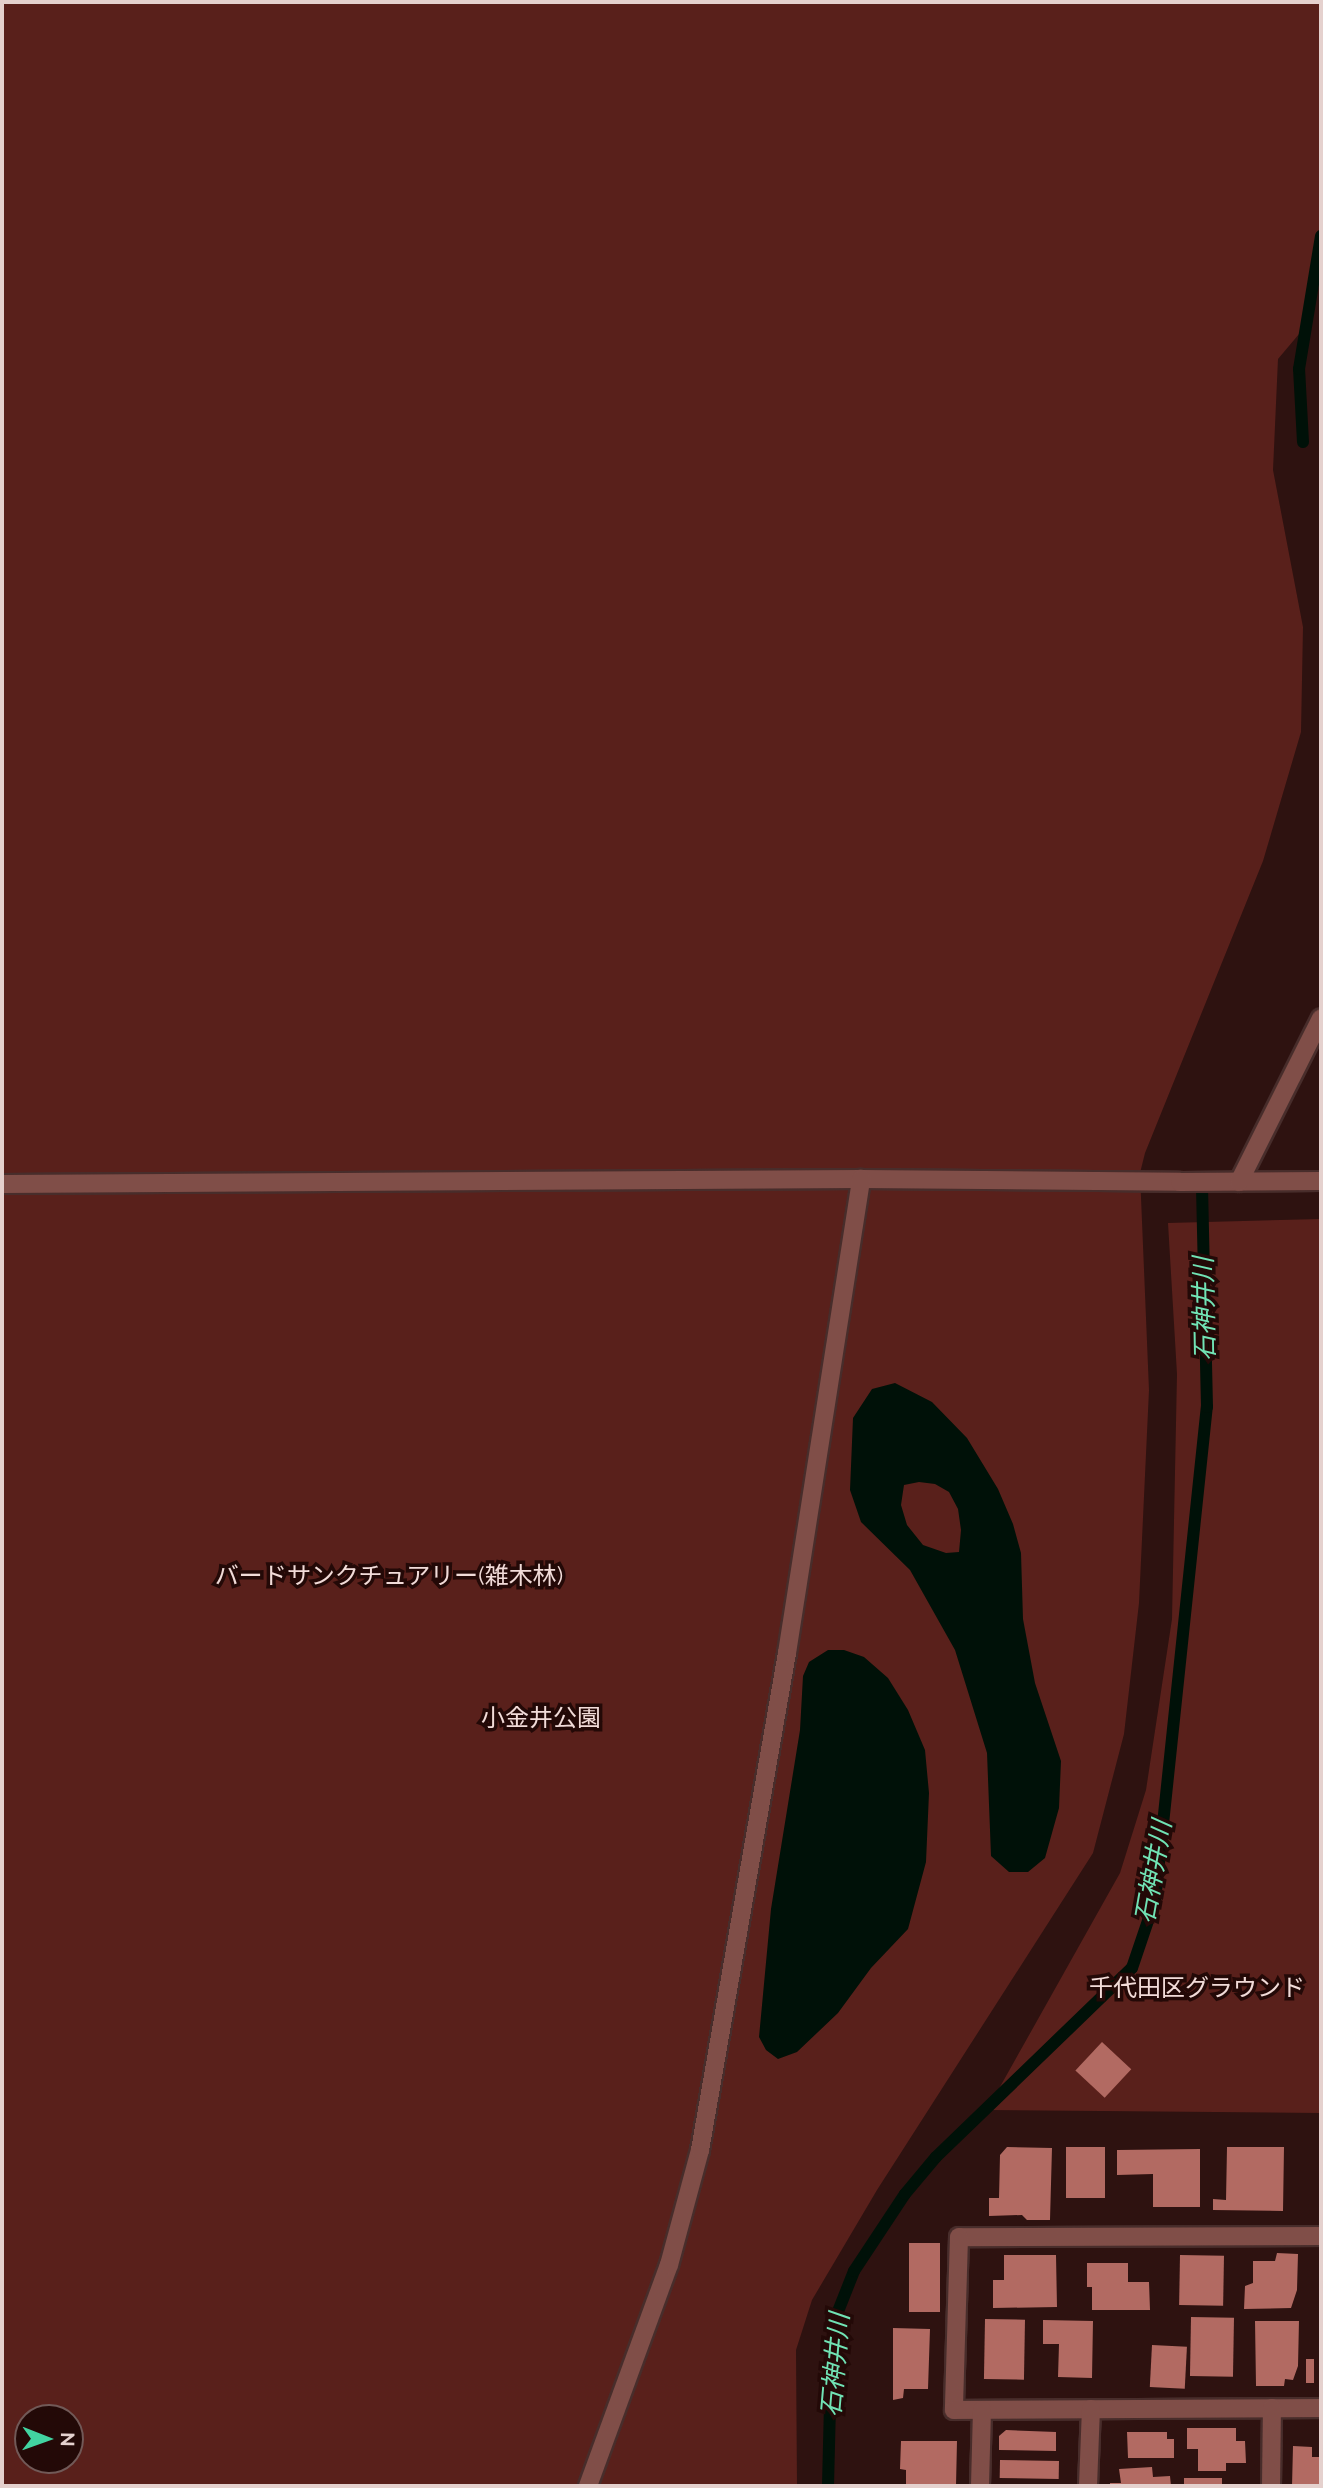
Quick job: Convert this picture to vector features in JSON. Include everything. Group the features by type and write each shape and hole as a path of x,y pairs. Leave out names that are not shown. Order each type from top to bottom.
{"street":[{"path":"1239,1182 1321,1018"},
{"path":"2,1184 861,1179 1321,1181"},
{"path":"588,2486 669,2265 700,2150 785,1667 861,1179"},
{"path":"1321,2236 959,2236 954,2410 1321,2408"},
{"path":"1271,2486 1272,2408"},
{"path":"1088,2486 1091,2409"},
{"path":"979,2486 982,2410"}],"green space":[{"path":"2,2 1321,2 1321,277 1310,321 1278,359 1273,470 1303,627 1301,732 1263,861 1145,1153 1140,1173 1149,1390 1139,1603 1124,1734 1093,1853 877,2190 812,2300 796,2350 797,2486 2,2486"},
{"name":"千代田区グラウンド","path":"1321,1219 1321,2113 987,2110 1120,1873 1146,1790 1172,1619 1177,1374 1168,1223"}],"shaded area":[{"path":"895,1383 932,1402 967,1438 998,1489 1013,1524 1021,1553 1023,1619 1035,1683 1061,1761 1059,1808 1045,1858 1028,1872 1009,1872 991,1856 987,1753 955,1650 910,1570 861,1522 850,1490 853,1418 872,1389","holes":["919,1482 935,1484 949,1492 958,1509 961,1530 959,1552 946,1553 923,1545 907,1525 901,1505 904,1485"]},
{"path":"828,1650 844,1650 864,1657 888,1678 908,1710 925,1750 929,1793 926,1862 908,1929 871,1968 838,2013 797,2052 778,2059 766,2050 759,2037 771,1909 800,1730 803,1676 809,1662"}],"building":[{"path":"1102,2042 1131,2069 1105,2098 1075,2071"},
{"path":"1007,2147 1052,2148 1050,2220 1027,2220 1022,2215 989,2216 989,2198 999,2198 1000,2155"},
{"path":"1066,2147 1105,2147 1105,2198 1066,2198"},
{"path":"1227,2147 1284,2147 1283,2211 1213,2210 1213,2199 1226,2200"},
{"path":"1200,2149 1200,2207 1153,2207 1153,2174 1117,2175 1117,2150"},
{"path":"909,2243 940,2243 940,2312 909,2312"},
{"path":"1277,2253 1298,2254 1297,2290 1291,2308 1244,2309 1245,2286 1253,2283 1253,2261 1275,2261"},
{"path":"1004,2255 1056,2255 1057,2307 993,2308 993,2280 1004,2280"},
{"path":"1180,2255 1224,2256 1223,2306 1179,2305"},
{"path":"1087,2263 1128,2263 1128,2282 1149,2282 1150,2310 1092,2310 1092,2287 1087,2287"},
{"path":"1191,2317 1234,2318 1233,2377 1190,2376"},
{"path":"985,2319 1025,2320 1024,2380 984,2379"},
{"path":"1043,2320 1093,2321 1092,2378 1058,2377 1059,2344 1043,2344"},
{"path":"1255,2321 1299,2321 1298,2366 1293,2380 1285,2379 1284,2386 1256,2386"},
{"path":"893,2328 930,2329 928,2389 904,2389 903,2398 893,2400"},
{"path":"1152,2345 1187,2347 1185,2389 1150,2387"},
{"path":"1306,2359 1314,2359 1314,2383 1306,2383"},
{"path":"1187,2428 1236,2428 1236,2441 1245,2441 1246,2463 1226,2463 1226,2471 1198,2471 1198,2449 1187,2449"},
{"path":"1006,2430 1056,2432 1056,2451 999,2450 999,2436"},
{"path":"1127,2432 1167,2432 1167,2439 1174,2439 1174,2458 1128,2458"},
{"path":"901,2441 957,2441 956,2486 906,2486 906,2470 900,2469"},
{"path":"1293,2446 1312,2447 1312,2457 1320,2457 1321,2486 1292,2486"},
{"path":"1000,2460 1059,2461 1059,2479 1000,2478"},
{"path":"1152,2467 1153,2477 1170,2476 1171,2486 1110,2486 1110,2483 1121,2483 1119,2469"},
{"path":"1184,2478 1222,2478 1222,2486 1184,2486"}],"waterway":[{"name":"石神井川","path":"1303,442 1299,369 1321,236"},
{"name":"石神井川","path":"828,2486 831,2364 837,2314 854,2271 905,2194 936,2157 1132,1968 1155,1900 1207,1407 1202,1187"}],"park label":[{"name":"バードサンクチュアリー(雑木林)","path":"389,1576"},
{"name":"小金井公園","path":"541,1718"}]}
